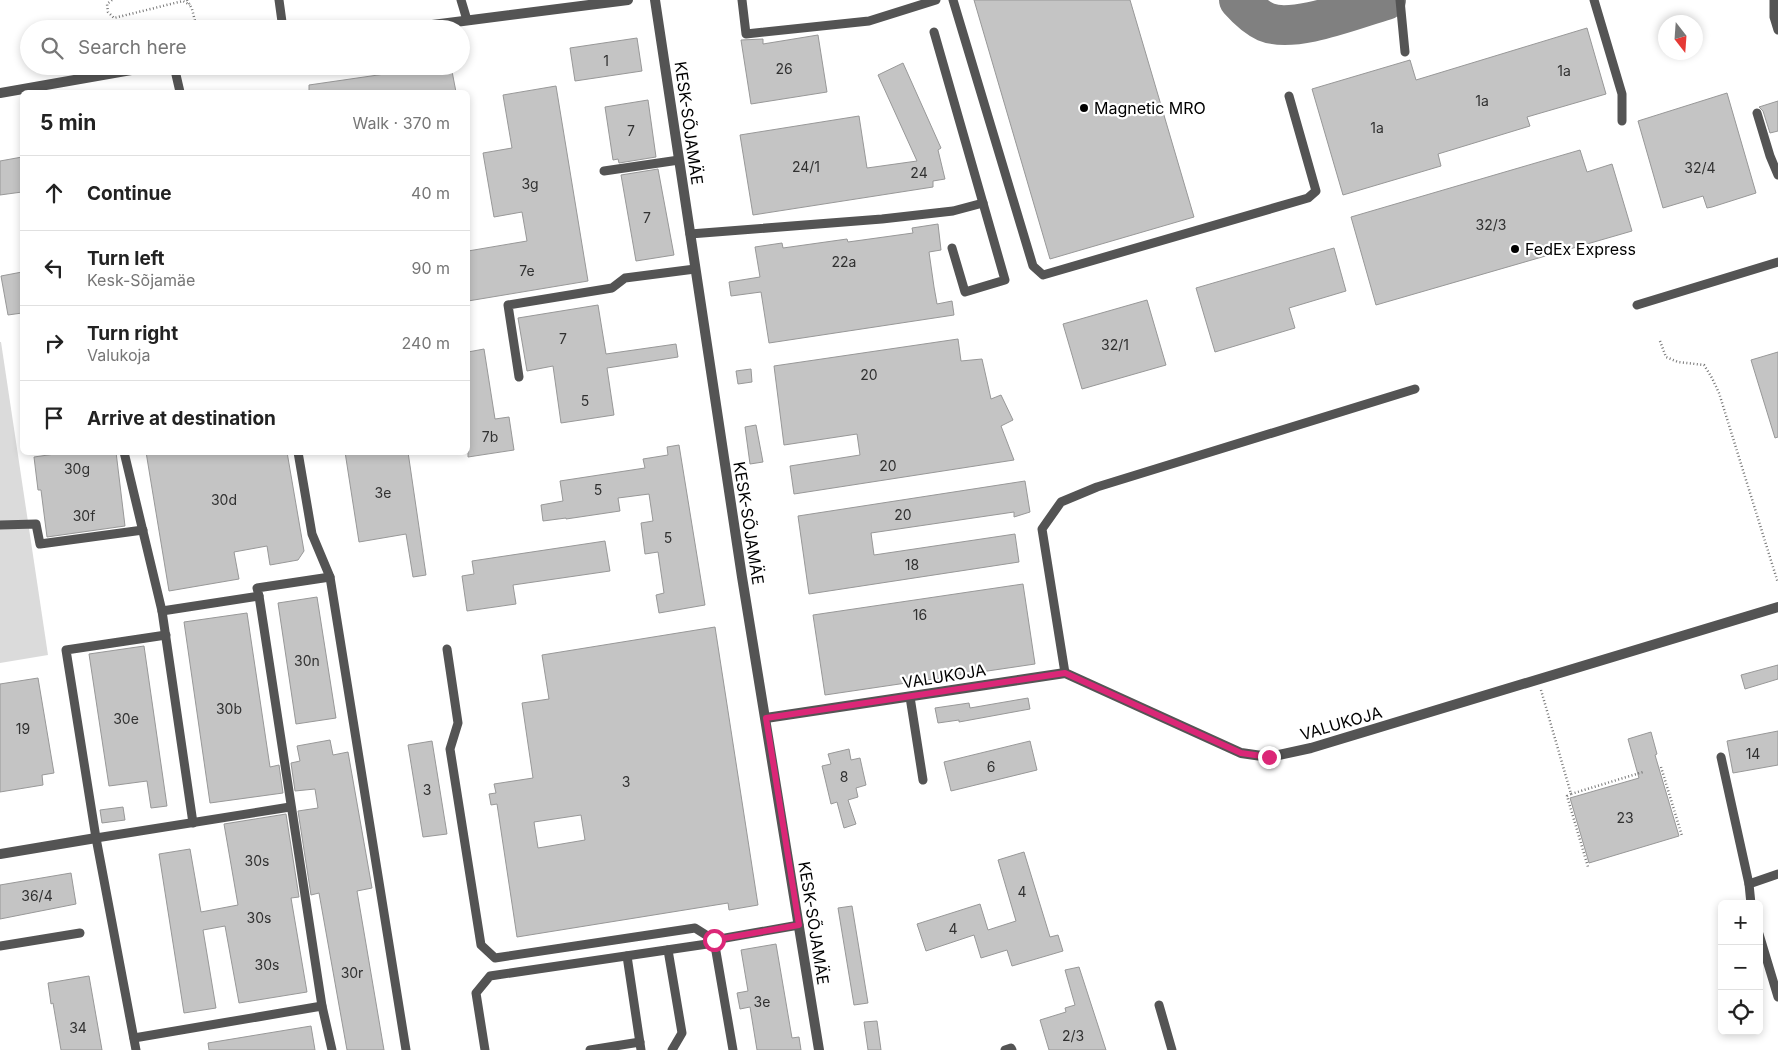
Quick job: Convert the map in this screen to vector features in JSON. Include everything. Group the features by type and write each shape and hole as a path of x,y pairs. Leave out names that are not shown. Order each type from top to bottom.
{"street":[{"path":"467,20 628,0"},
{"name":"KESK-SÕJAMÄE","path":"656,0 742,577 819,1050"},
{"path":"0,93 103,75"},
{"name":"VALUKOJA","path":"766,718 1065,673 1241,753 1269,757 1310,748 1778,607"},
{"path":"0,854 96,838"}],"lane":[{"path":"279,0 282,20"},
{"path":"461,0 467,20"},
{"path":"742,0 746,34 869,21 936,0"},
{"path":"953,0 1033,266 1043,275 1308,198 1316,191 1289,96"},
{"path":"1400,0 1405,52"},
{"path":"1594,0 1622,94 1622,121"},
{"path":"1774,0 1774,17 1778,30"},
{"path":"934,32 1005,280 965,292 952,248"},
{"path":"176,75 180,90"},
{"path":"1756,113 1778,175"},
{"path":"604,171 679,160"},
{"path":"690,234 882,219 956,210 983,203"},
{"path":"1637,305 1778,262"},
{"path":"519,377 508,305 612,288 625,278 695,269"},
{"path":"1065,673 1042,529 1061,502 1097,487 1416,389"},
{"path":"125,455 162,611 193,822"},
{"path":"299,455 312,534 330,576 406,1050"},
{"path":"0,525 36,524 40,544 143,530"},
{"path":"330,576 257,588 322,1006 332,1050"},
{"path":"162,611 259,596"},
{"path":"136,1050 96,838 66,650 166,635"},
{"path":"447,649 458,723 450,749 481,945 495,958 695,928 714,942 733,1050"},
{"path":"910,697 923,780"},
{"path":"1721,756 1749,884 1751,900"},
{"path":"96,838 290,807"},
{"path":"1749,884 1778,874"},
{"path":"485,1050 476,993 490,976 668,950 799,925"},
{"path":"0,946 80,933"},
{"path":"1762,945 1778,997"},
{"path":"668,950 682,1033 672,1050"},
{"path":"590,1050 640,1046 627,956"},
{"path":"1159,1005 1172,1050"},
{"path":"134,1038 322,1006"},
{"path":"1005,1050 1011,1048 1012,1050"}],"path":[{"path":"112,0 107,4 108,12 114,18 183,1 190,5"},
{"path":"187,0 194,20"},
{"path":"1660,340 1666,357 1678,362 1704,365 1712,378 1722,402 1778,583"},
{"path":"1540,688 1571,794"},
{"path":"1662,767 1682,836"},
{"path":"1588,867 1567,796 1643,772"}],"shaded area":[{"path":"0,342 48,655 0,663"}],"building":[{"name":"Magnetic MRO","path":"974,0 1130,0 1194,217 1050,259"},
{"path":"1587,28 1606,94 1527,117 1530,126 1438,154 1441,166 1343,195 1312,89 1410,60 1416,80"},
{"path":"818,35 827,92 751,104 741,40 763,39 763,44"},
{"path":"637,38 642,71 575,81 570,48"},
{"path":"903,63 941,148 938,150 945,179 933,181 933,187 753,215 740,135 859,116 867,168 917,161 878,75"},
{"path":"378,75 453,75 456,90 309,90 309,85"},
{"path":"556,86 588,281 470,301 470,251 527,241 522,212 494,217 483,153 512,148 503,95"},
{"path":"1727,93 1756,193 1707,208 1703,196 1663,208 1638,121"},
{"path":"648,100 656,157 619,163 618,159 613,160 605,107"},
{"path":"1778,101 1778,131 1770,133 1763,111 1759,107"},
{"path":"1580,150 1587,172 1612,164 1632,231 1376,305 1351,217"},
{"path":"20,157 20,192 0,195 0,161"},
{"path":"658,169 674,255 636,261 621,175"},
{"path":"938,224 941,250 929,252 934,287 937,304 952,301 954,315 769,343 761,292 731,296 729,282 760,277 755,247 782,243 783,248 847,239 848,242 913,233 912,228"},
{"path":"1334,248 1346,291 1289,308 1295,328 1215,352 1196,288"},
{"path":"20,272 20,313 8,315 1,276"},
{"path":"1147,300 1166,365 1082,389 1063,324"},
{"path":"598,305 606,354 676,344 678,357 607,368 614,415 561,423 553,366 527,371 518,318"},
{"path":"958,339 961,361 982,359 991,399 1001,395 1013,420 1001,426 1014,460 794,494 790,466 860,455 857,434 784,445 774,366"},
{"path":"484,349 495,419 509,417 514,450 468,457 470,455 470,352"},
{"path":"1778,352 1778,437 1775,438 1751,360"},
{"path":"751,369 752,382 738,384 736,371"},
{"path":"756,425 763,462 750,464 745,427"},
{"path":"679,445 705,605 659,613 656,595 664,593 658,552 645,554 641,523 653,521 649,494 618,498 620,511 566,519 543,521 541,505 563,501 560,481 645,468 643,459 668,455 667,447"},
{"path":"48,455 116,455 125,526 47,537 41,490 38,490 34,457"},
{"path":"146,455 288,455 304,551 298,560 270,565 267,546 234,552 239,579 169,591"},
{"path":"345,455 408,455 426,575 413,577 406,534 359,542"},
{"path":"1025,481 1030,512 1014,517 1014,512 871,533 874,555 1015,534 1019,562 809,594 798,516"},
{"path":"605,541 610,571 513,585 516,604 467,611 462,576 474,574 472,561"},
{"path":"1023,584 1035,664 825,695 813,615"},
{"path":"317,597 336,718 296,724 278,603"},
{"path":"247,613 270,767 279,765 283,793 210,803 184,622"},
{"path":"715,627 758,905 729,910 728,903 517,937 497,804 491,805 489,794 496,793 494,784 533,778 522,703 549,699 542,655","holes":["581,815 585,840 538,848 534,822"]},
{"path":"144,646 167,806 151,808 147,781 109,786 89,654"},
{"path":"1778,665 1778,679 1745,689 1741,675"},
{"path":"38,678 54,773 42,775 43,785 0,792 0,684"},
{"path":"1028,698 1030,709 959,722 959,720 938,723 935,708 969,703 970,708"},
{"path":"1778,731 1778,765 1733,773 1727,741"},
{"path":"1651,732 1657,754 1655,755 1679,836 1589,863 1570,798 1639,778 1628,739"},
{"path":"330,740 333,755 348,752 372,888 357,891 384,1050 347,1050 319,893 311,895 298,811 318,808 315,789 295,791 291,763 300,761 297,746"},
{"path":"432,741 447,834 423,837 408,745"},
{"path":"1030,741 1037,770 951,791 944,762"},
{"path":"849,749 851,760 860,758 866,785 856,788 858,797 848,800 856,824 844,828 837,802 831,804 822,766 831,764 828,754"},
{"path":"123,807 125,820 102,823 100,810"},
{"path":"286,814 299,897 291,898 307,992 239,1003 225,926 203,930 216,1008 184,1013 159,854 190,849 201,912 238,905 224,824"},
{"path":"1024,852 1050,937 1058,935 1063,951 1012,966 1007,950 981,958 974,935 926,951 917,924 980,904 988,930 1016,921 998,860"},
{"path":"71,873 76,904 0,919 0,885"},
{"path":"852,906 868,1003 854,1005 838,908"},
{"path":"776,944 792,1038 799,1037 801,1050 757,1050 750,1007 740,1009 737,993 748,991 741,950"},
{"path":"1079,967 1106,1050 1049,1050 1040,1020 1066,1012 1065,1008 1075,1005 1065,970"},
{"path":"89,976 102,1050 61,1050 48,983"},
{"path":"877,1021 881,1050 868,1050 864,1022"},
{"path":"311,1026 315,1050 209,1050 208,1043"}],"taxiway":[{"path":"1239,0 1258,18 1278,25 1309,22 1343,14 1386,0"}],"place":[{"name":"Magnetic MRO","path":"1084,108"},
{"name":"FedEx Express","path":"1515,249"}],"route":[{"path":"714,940 799,925 766,718 1065,673 1241,753 1269,757"}]}
